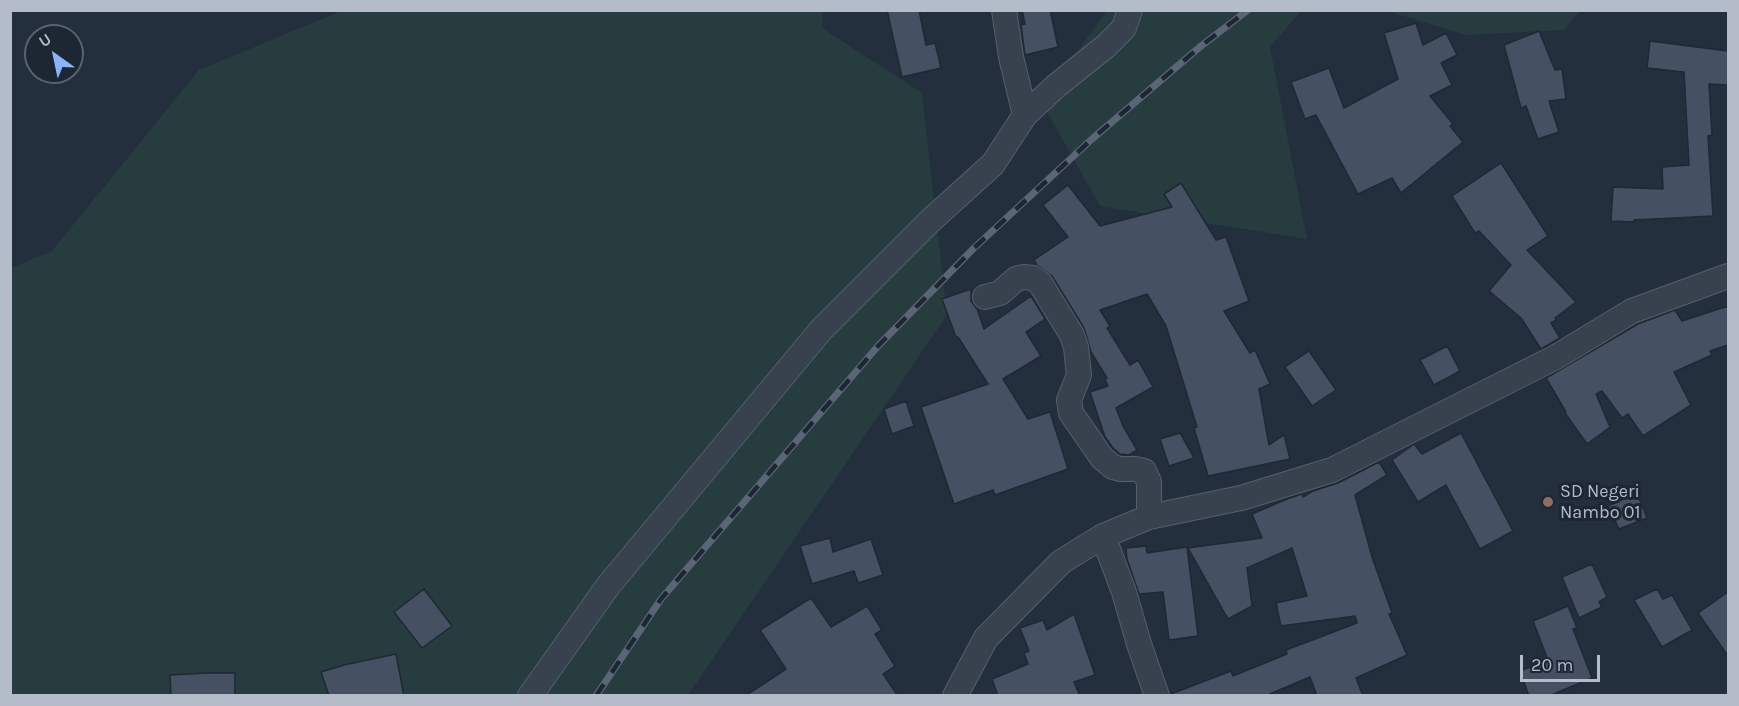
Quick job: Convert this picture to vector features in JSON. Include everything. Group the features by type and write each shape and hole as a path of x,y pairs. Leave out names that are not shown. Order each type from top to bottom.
{"street":[{"path":"1004,10 1011,57 1026,115"},
{"path":"530,696 608,586 821,330 930,221 993,164 1026,115 1124,28 1130,10"},
{"path":"985,297 1000,294 1016,279 1023,277 1033,278 1040,283 1072,335 1076,347 1079,375 1069,400 1071,413 1102,458 1113,467 1120,470 1144,471 1149,482 1149,517"},
{"path":"955,696 986,638 1061,562 1103,536 1149,517 1241,498 1332,470 1556,357 1632,311 1726,283"},
{"path":"1103,536 1124,592 1156,696"}],"green space":[{"path":"823,10 822,28 922,93 947,315 688,695 11,696 11,268 52,251 199,70 341,11"},
{"path":"1107,11 1301,11 1270,47 1307,239 1100,206 1041,101"},
{"path":"1387,11 1580,11 1564,30 1466,35"}],"building":[{"path":"887,10 919,10 926,45 935,43 941,68 902,77"},
{"path":"1022,10 1050,10 1058,47 1025,55 1021,25 1025,24"},
{"path":"1416,23 1423,45 1446,33 1457,55 1441,63 1452,85 1430,96 1453,124 1450,126 1463,142 1401,193 1392,178 1358,194 1316,115 1305,119 1291,82 1329,68 1344,108 1398,79 1384,33"},
{"path":"1539,31 1555,70 1562,69 1566,99 1549,101 1559,132 1538,139 1526,106 1521,108 1504,45"},
{"path":"1650,41 1728,51 1728,85 1709,84 1712,135 1708,136 1713,216 1634,220 1634,222 1611,221 1613,187 1663,189 1662,167 1689,165 1684,72 1647,68"},
{"path":"1501,163 1548,236 1527,250 1576,302 1551,323 1560,338 1541,349 1521,318 1489,291 1511,265 1479,231 1475,233 1452,196"},
{"path":"1181,183 1216,240 1226,237 1249,301 1224,311 1250,353 1255,350 1270,384 1259,389 1269,445 1284,435 1290,459 1208,476 1194,428 1197,427 1166,326 1147,294 1100,310 1110,326 1107,328 1130,365 1138,360 1153,387 1116,408 1137,450 1129,455 1120,454 1105,437 1090,392 1108,386 1105,379 1107,378 1091,352 1084,328 1052,276 1034,260 1068,237 1043,205 1068,185 1100,226 1172,207 1164,194"},
{"path":"971,289 971,301 977,309 984,329 1031,296 1045,319 1026,332 1041,356 1003,379 1028,419 1050,412 1068,469 995,495 993,490 954,504 921,407 988,384 956,337 942,299"},
{"path":"1728,306 1728,345 1710,351 1712,355 1674,372 1691,405 1643,436 1628,414 1622,418 1602,391 1596,394 1610,427 1587,444 1565,413 1546,378 1638,324 1675,310 1682,321"},
{"path":"1447,346 1460,371 1434,385 1420,360"},
{"path":"1309,351 1336,390 1312,406 1285,367"},
{"path":"906,401 914,426 892,434 884,409"},
{"path":"1180,433 1194,458 1169,466 1160,439"},
{"path":"1461,433 1513,531 1480,549 1446,485 1418,502 1392,460 1414,444 1422,454"},
{"path":"1379,462 1387,475 1355,495 1372,557 1392,613 1389,614 1407,655 1356,678 1363,696 1317,696 1310,677 1265,696 1172,696 1171,694 1231,671 1233,676 1287,654 1286,650 1357,623 1355,616 1281,626 1276,603 1307,596 1292,548 1247,568 1252,606 1228,619 1188,548 1262,538 1252,514 1287,499 1302,494 1303,497 1313,491 1338,483"},
{"path":"1637,493 1647,518 1619,529 1608,506"},
{"path":"830,538 833,552 871,539 883,575 858,583 854,571 812,584 800,546"},
{"path":"1146,546 1147,553 1187,547 1198,636 1169,640 1163,592 1139,594 1127,559 1126,548"},
{"path":"1592,564 1607,597 1599,602 1602,607 1579,618 1562,577"},
{"path":"424,589 452,626 422,648 394,612"},
{"path":"1657,589 1663,599 1672,595 1692,630 1662,647 1634,600"},
{"path":"1728,592 1728,656 1698,613"},
{"path":"811,598 831,627 867,606 882,630 875,634 895,666 883,674 898,696 745,696 786,669 760,630"},
{"path":"1568,606 1577,628 1573,629 1592,678 1549,696 1529,696 1520,671 1548,660 1533,621"},
{"path":"1074,614 1095,675 1074,682 1080,696 998,696 992,679 1028,664 1024,653 1029,651 1020,628 1043,620 1047,630"},
{"path":"396,654 404,696 329,696 321,672"},
{"path":"235,673 235,696 171,696 170,675"}],"railway":[{"path":"596,696 661,599 878,346 974,248 1092,139 1201,46 1248,10"}],"place":[{"name":"SD Negeri Nambo 01","path":"1548,502"}]}
